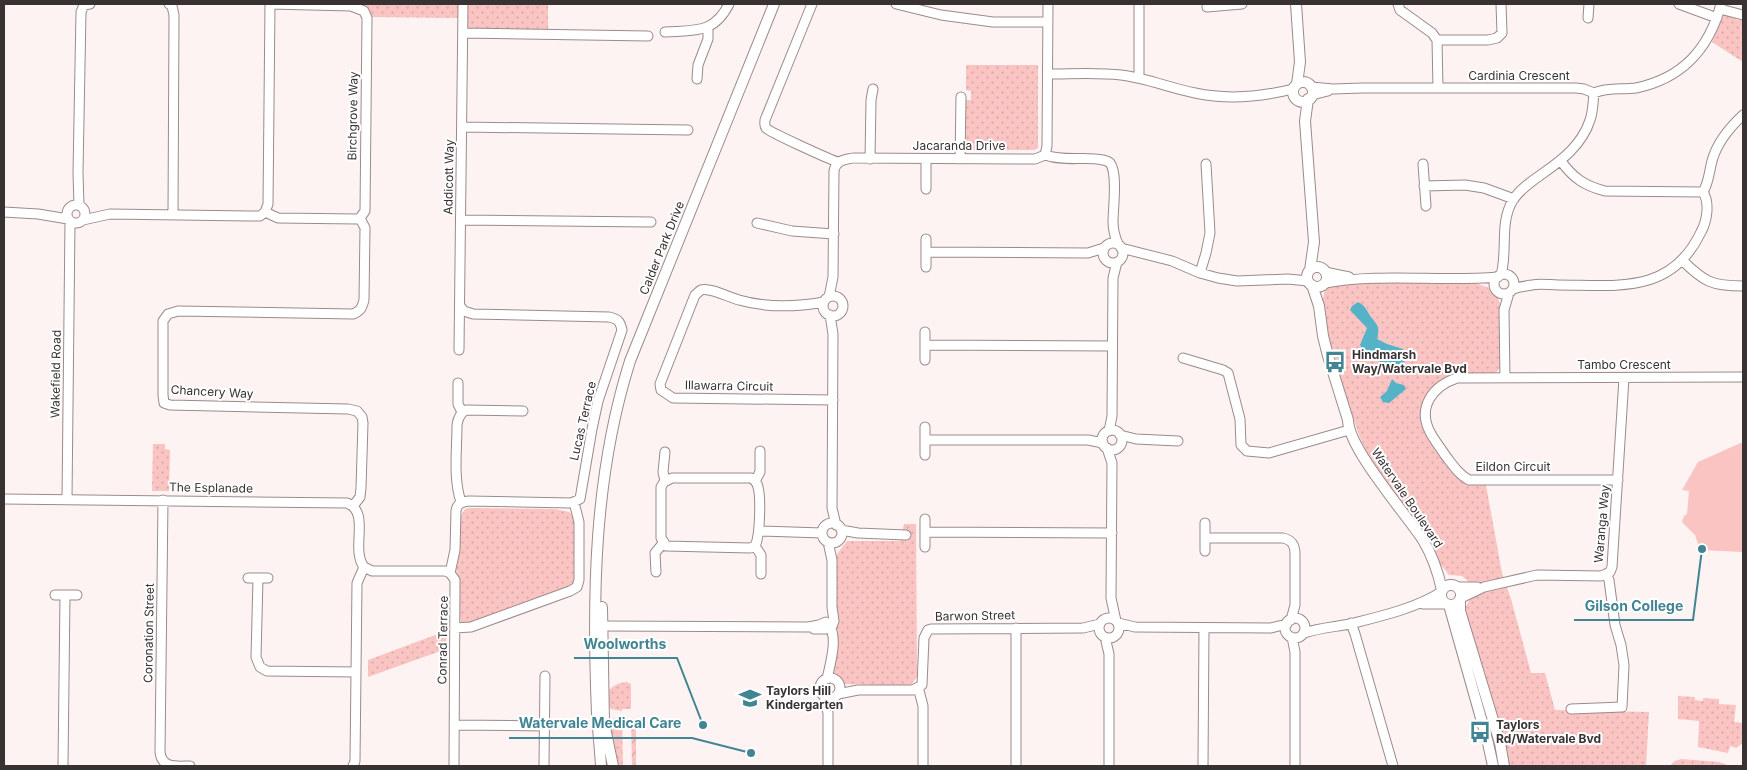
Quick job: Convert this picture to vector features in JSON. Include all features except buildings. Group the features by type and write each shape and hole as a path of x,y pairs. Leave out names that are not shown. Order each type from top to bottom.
{"street":[{"path":"69,220 66,213 75,206 78,172 81,12 84,5 90,4"},
{"path":"169,4 172,6 174,14 173,215"},
{"path":"38,214 75,206 110,214 260,216 265,212 268,204 270,4"},
{"name":"Birchgrove Way","path":"270,4 351,6 364,11 367,18 365,212 360,218"},
{"name":"Addicott Way","path":"458,350 463,4"},
{"path":"665,32 708,28 720,20 729,4"},
{"name":"Calder Park Drive","path":"601,766 599,626 601,509 606,462 619,395 630,361 774,4"},
{"path":"812,4 765,124 766,128 776,135 838,162 835,165 834,171 833,277 830,306 833,334 832,508 835,534 832,560 832,607 827,626 832,647 831,662 835,687 828,713"},
{"path":"896,4 941,15 993,22 1048,22"},
{"path":"1045,155 1048,146 1048,4"},
{"path":"1139,4 1139,78"},
{"path":"1207,7 1242,4"},
{"name":"Watervale Boulevard","path":"1296,4 1319,306 1323,336 1348,420 1349,430 1373,472 1423,541 1434,562 1441,591"},
{"path":"1398,4 1400,10 1432,33 1437,40 1438,88"},
{"path":"1437,40 1488,40 1497,38 1502,33 1501,4"},
{"path":"1588,18 1589,4"},
{"path":"1680,4 1743,14"},
{"name":"Cardinia Crescent","path":"1302,92 1333,89 1576,88 1594,93 1608,89 1633,88 1652,84 1672,75 1691,60 1705,44 1719,10"},
{"path":"697,79 698,65 708,38 708,28"},
{"path":"464,33 648,36"},
{"path":"1048,74 1120,75 1215,96 1239,97 1302,92"},
{"path":"870,158 871,100 873,89"},
{"path":"1505,378 1504,230 1507,215 1514,199 1525,187 1561,161 1584,135 1590,120 1594,93"},
{"path":"960,159 961,97"},
{"path":"1703,192 1708,184 1712,158 1717,146 1730,128 1743,115"},
{"path":"462,127 688,130"},
{"name":"Jacaranda Drive","path":"838,162 853,158 1035,159 1045,155 1063,159 1100,159 1111,164 1114,173 1113,224"},
{"path":"926,159 926,189"},
{"path":"1561,161 1577,180 1591,188 1605,191 1703,192"},
{"path":"1200,274 1210,233 1206,164"},
{"path":"1422,164 1426,206"},
{"path":"1424,186 1465,185 1484,188 1514,199"},
{"path":"926,252 1088,253 1115,255 1139,253 1172,262 1200,274 1238,281 1317,277 1470,279 1505,283 1628,285 1645,282 1666,274 1694,247 1703,229 1708,206 1703,192"},
{"path":"75,206 86,214 82,221"},
{"path":"4,212 38,214 75,223 110,214"},
{"path":"265,212 278,218 360,218"},
{"name":"Chancery Way","path":"353,506 360,497 361,488 363,423 362,416 357,410 170,405 164,403 162,395 163,321 168,314 178,311 353,314 358,312 362,309 364,300 365,228 360,218"},
{"name":"Wakefield Road","path":"66,499 69,220"},
{"path":"461,220 651,222"},
{"name":"Wakefield Road","path":"70,248 82,221"},
{"path":"757,223 792,231 834,234"},
{"path":"1113,224 1103,252 1115,255"},
{"path":"1109,766 1112,346 1115,255 1113,224"},
{"path":"926,239 926,267"},
{"path":"1088,253 1106,246"},
{"path":"1106,246 1115,255"},
{"path":"1682,260 1698,276 1708,282 1726,286 1743,286"},
{"name":"Illawarra Circuit","path":"830,306 767,306 739,300 709,290 702,290 695,295 660,384 661,390 673,398 833,400"},
{"name":"Lucas Terrace","path":"460,306 464,311 473,314 609,317 618,319 620,322 622,330 598,401 581,497 574,502"},
{"path":"925,332 925,360"},
{"path":"925,345 1112,346"},
{"path":"1183,358 1223,370 1228,374 1240,419 1241,445 1247,451 1269,453 1349,430"},
{"name":"Tambo Crescent","path":"1505,378 1743,377"},
{"name":"Eildon Circuit","path":"1505,378 1457,378 1446,382 1436,390 1428,402 1425,414 1430,434 1460,476 1469,480 1618,480"},
{"name":"Waranga Way","path":"1571,709 1622,707 1624,665 1621,645 1614,625 1610,580 1606,574 1612,567 1624,378"},
{"path":"458,383 458,404 462,412"},
{"path":"461,502 457,491 456,478 457,425 458,418 462,412 466,410 524,411"},
{"path":"925,427 925,455"},
{"path":"925,440 1136,439 1178,441"},
{"path":"755,480 760,472 760,451"},
{"path":"665,452 663,472 666,481"},
{"path":"672,478 751,478 755,480 759,488 759,531 755,546 750,548 666,546 661,538 661,487 666,481 672,478"},
{"name":"The Esplanade","path":"4,498 342,502 353,506"},
{"name":"Coronation Street","path":"162,764 160,745 163,500"},
{"path":"353,506 359,516 358,556 364,567 372,571 445,571 450,573 455,550 456,507 461,502 574,502 579,522 579,580 577,587 471,627 455,628"},
{"path":"925,519 925,546"},
{"path":"1205,523 1205,551"},
{"path":"759,531 822,533 824,539 835,534 906,535"},
{"path":"926,532 1112,533"},
{"path":"1205,538 1283,538 1290,541 1295,550 1295,766"},
{"path":"656,572 655,553 664,542"},
{"path":"755,546 761,554 761,574"},
{"name":"Watervale Boulevard","path":"1434,562 1457,586"},
{"path":"353,766 355,761 357,583 364,567"},
{"name":"Conrad Terrace","path":"450,573 456,582 454,766"},
{"path":"1492,766 1488,744 1448,605 1441,599 1441,591 1446,585 1484,586 1537,575 1602,576 1606,574"},
{"path":"268,578 253,578 256,657 260,667 267,671 356,672"},
{"path":"1457,586 1461,592 1460,611 1496,730 1504,766"},
{"path":"1448,605 1456,604 1460,599 1484,586"},
{"name":"Barwon Street","path":"918,687 922,685 924,638 928,630 943,628 1321,628 1351,623 1420,604 1441,591"},
{"path":"55,595 78,595"},
{"path":"63,766 65,595"},
{"name":"Barwon Street","path":"1420,604 1448,605"},
{"path":"1351,623 1394,766"},
{"path":"599,626 827,626"},
{"path":"1016,628 1016,766"},
{"path":"1203,766 1204,628"},
{"path":"544,766 545,676"},
{"path":"828,766 828,713 820,687 823,681 835,687 858,690 913,690 918,687 923,706 923,766"},
{"path":"824,696 829,698 835,687"},
{"name":"Calder Park Drive","path":"601,714 613,766"},
{"path":"455,725 545,726"},
{"path":"162,764 190,766"}],"shaded area":[{"path":"363,4 459,4 460,18 369,17 368,7"},
{"path":"467,4 548,4 548,30 473,31 467,26"},
{"path":"1732,14 1737,20 1743,20 1743,62 1712,42 1724,15"},
{"path":"966,65 1038,65 1038,147 1035,150 966,150 966,100 971,100 971,91 966,90"},
{"path":"1333,283 1475,283 1489,288 1497,296 1501,306 1500,368 1494,375 1444,380 1431,389 1423,412 1427,436 1458,475 1464,479 1486,485 1502,573 1531,673 1545,673 1555,710 1649,712 1646,766 1507,766 1464,610 1469,601 1469,582 1462,576 1449,575 1438,561 1375,469 1360,438 1331,353 1323,299 1325,288"},
{"path":"1743,442 1743,552 1700,550 1695,535 1682,522 1687,514 1689,491 1682,490 1698,462"},
{"path":"153,444 165,444 165,449 170,450 169,491 152,491"},
{"path":"465,509 555,509 569,512 574,516 575,524 575,581 572,587 469,626 461,622 459,612 460,580 456,570 459,555 460,520"},
{"path":"904,524 916,524 917,677 910,686 844,684 834,675 837,554 847,541 900,541"},
{"path":"446,631 446,649 368,677 368,660"},
{"path":"627,682 631,684 631,709 622,709 622,711 611,709 607,699 609,690 612,687"},
{"path":"1678,696 1695,697 1695,700 1703,701 1703,698 1719,699 1719,704 1736,705 1734,722 1743,723 1743,743 1736,748 1730,746 1728,753 1698,747 1699,721 1678,719"},
{"path":"614,718 622,718 623,766 617,766 608,723"},
{"path":"631,718 639,721 642,728 636,728 636,766 632,766"},
{"path":"1681,759 1719,762 1730,766 1670,766 1675,761"}],"water":[{"path":"1358,302 1377,325 1377,339 1403,349 1406,357 1404,363 1395,367 1367,357 1360,345 1367,328 1350,310"},
{"path":"1392,379 1396,383 1404,385 1406,389 1389,403 1383,402 1380,397 1387,391"}],"place":[{"name":"Hindmarsh Way/Watervale Bvd","path":"1335,362"},
{"name":"Gilson College","path":"1702,549"},
{"name":"Taylors Hill Kindergarten","path":"750,698"},
{"name":"Woolworths","path":"703,725"},
{"name":"Taylors Rd/Watervale Bvd","path":"1480,732"},
{"name":"Watervale Medical Care","path":"751,753"}]}
